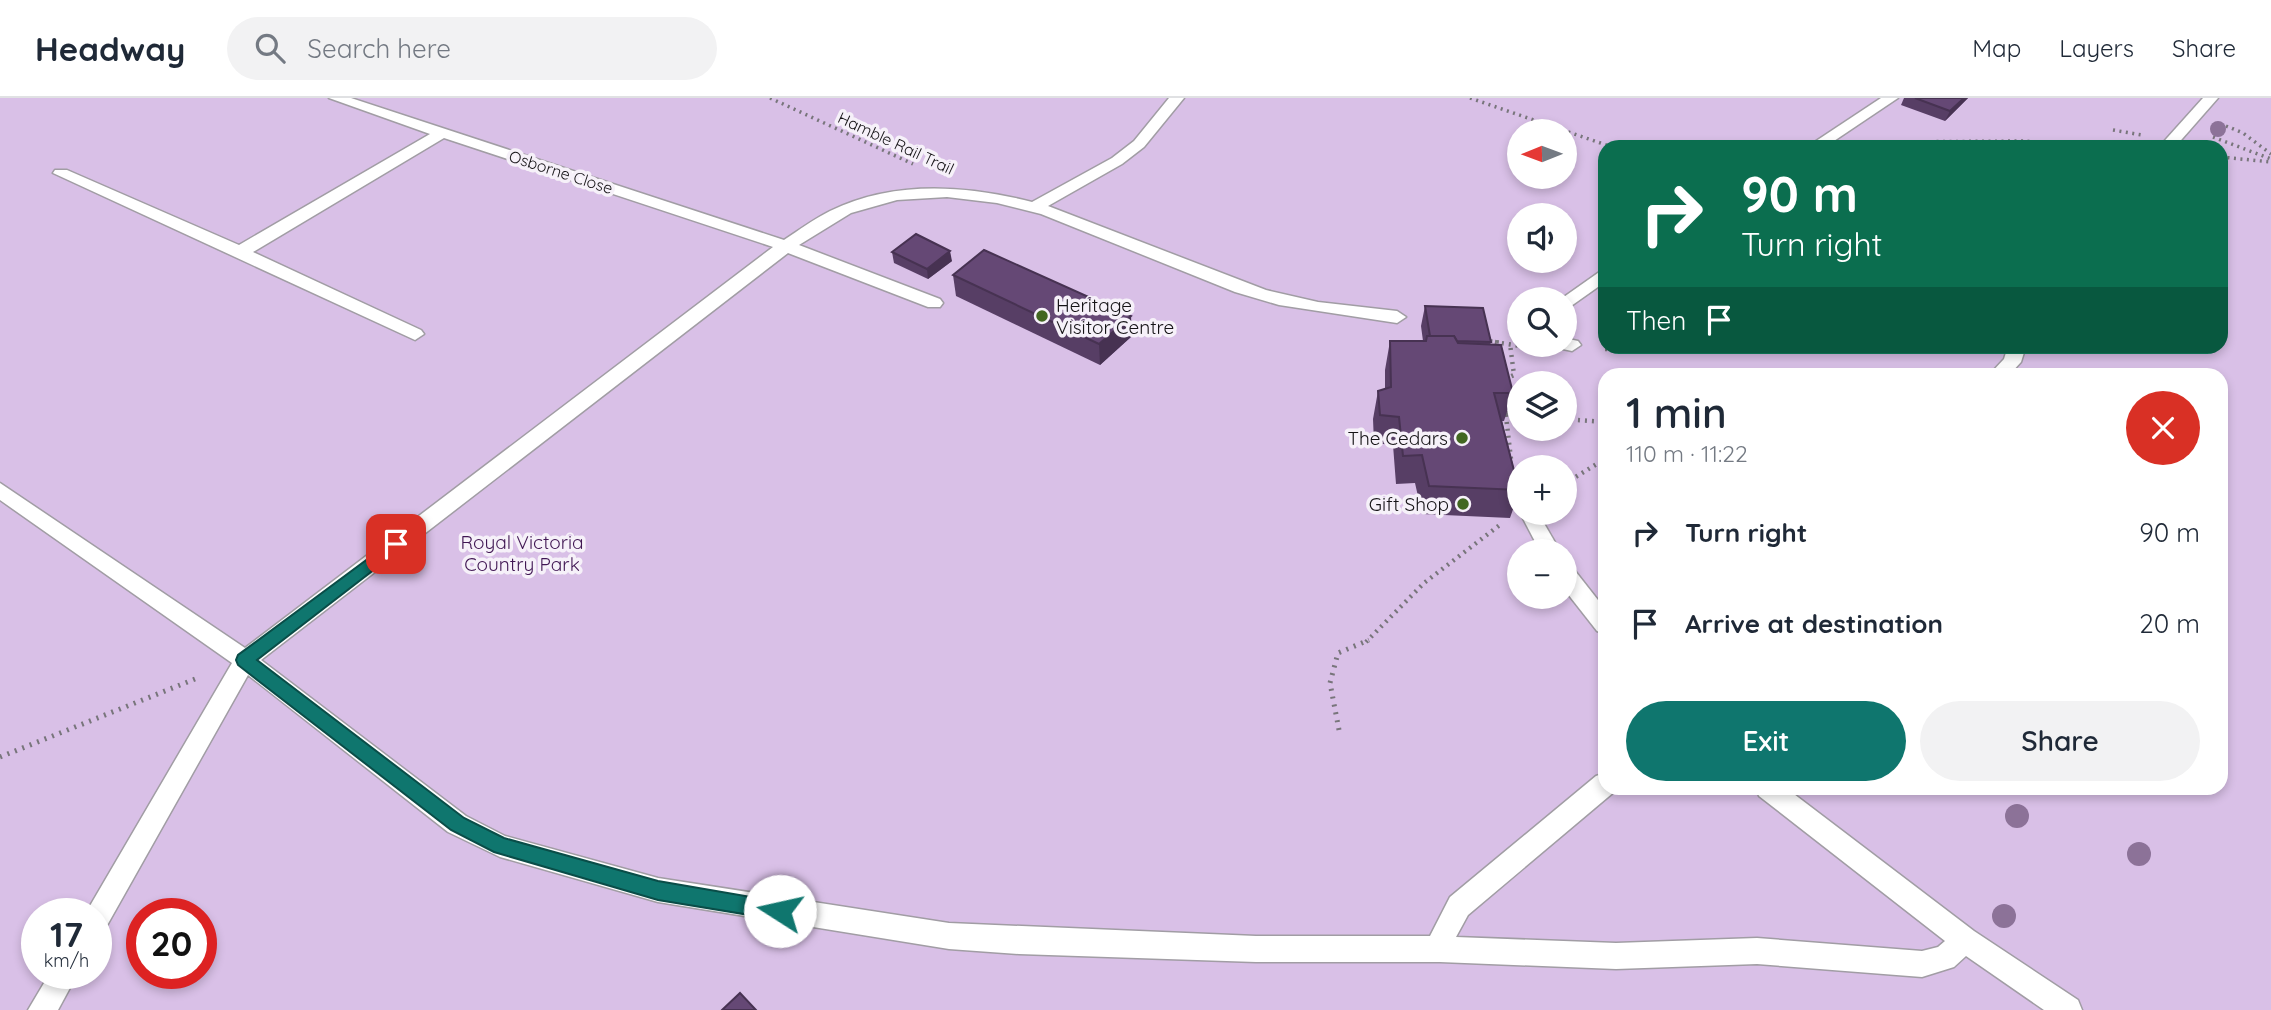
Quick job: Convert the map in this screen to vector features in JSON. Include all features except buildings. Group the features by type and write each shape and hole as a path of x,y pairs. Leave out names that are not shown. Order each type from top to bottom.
{"lane":[{"name":"Osborne Close","path":"336,98 786,246 934,303"},
{"path":"1036,206 1117,161 1139,144 1177,98"},
{"path":"1832,139 1891,98"},
{"path":"2173,140 2211,98"},
{"path":"240,252 442,133"},
{"path":"61,173 240,252 415,334"},
{"path":"109,898 244,660 786,246 843,210 883,198 944,191 975,192 1036,206 1243,289 1319,307 1397,317"},
{"path":"1577,296 1598,279"},
{"path":"0,490 244,660 457,824 500,846 658,891 891,929 1018,941 1256,949 1440,949 1616,956 1757,951 1922,964 1945,958 1965,940"},
{"path":"1528,525 1540,539"},
{"path":"1577,589 1598,616"},
{"path":"1440,949 1444,930 1459,906 1598,790"},
{"path":"1777,795 1965,940 2068,1010"},
{"path":"42,1010 55,989"}],"path":[{"name":"Hamble Rail Trail","path":"770,98 914,164"},
{"path":"1470,98 1598,142"},
{"path":"2196,115 2235,129 2271,158"},
{"path":"2184,127 2220,140"},
{"path":"1832,139 1843,140"},
{"path":"2228,143 2271,158"},
{"path":"2228,157 2271,158"},
{"path":"1500,382 1514,375 1512,357"},
{"path":"1504,403 1510,455"},
{"path":"1577,420 1598,421"},
{"path":"1577,476 1598,463"},
{"path":"1339,730 1329,683 1338,653 1360,646 1372,638 1423,583 1474,542 1507,522"},
{"path":"0,757 244,660"}],"green space":[{"name":"Royal Victoria Country Park","path":"0,98 2271,98 2271,1010 0,1010"}],"place":[{"name":"Heritage Visitor Centre","path":"1042,316"},
{"name":"The Cedars","path":"1462,438"},
{"name":"Gift Shop","path":"1463,504"}],"route":[{"path":"396,544 244,660 457,824 500,846 658,891 780,911"}]}
